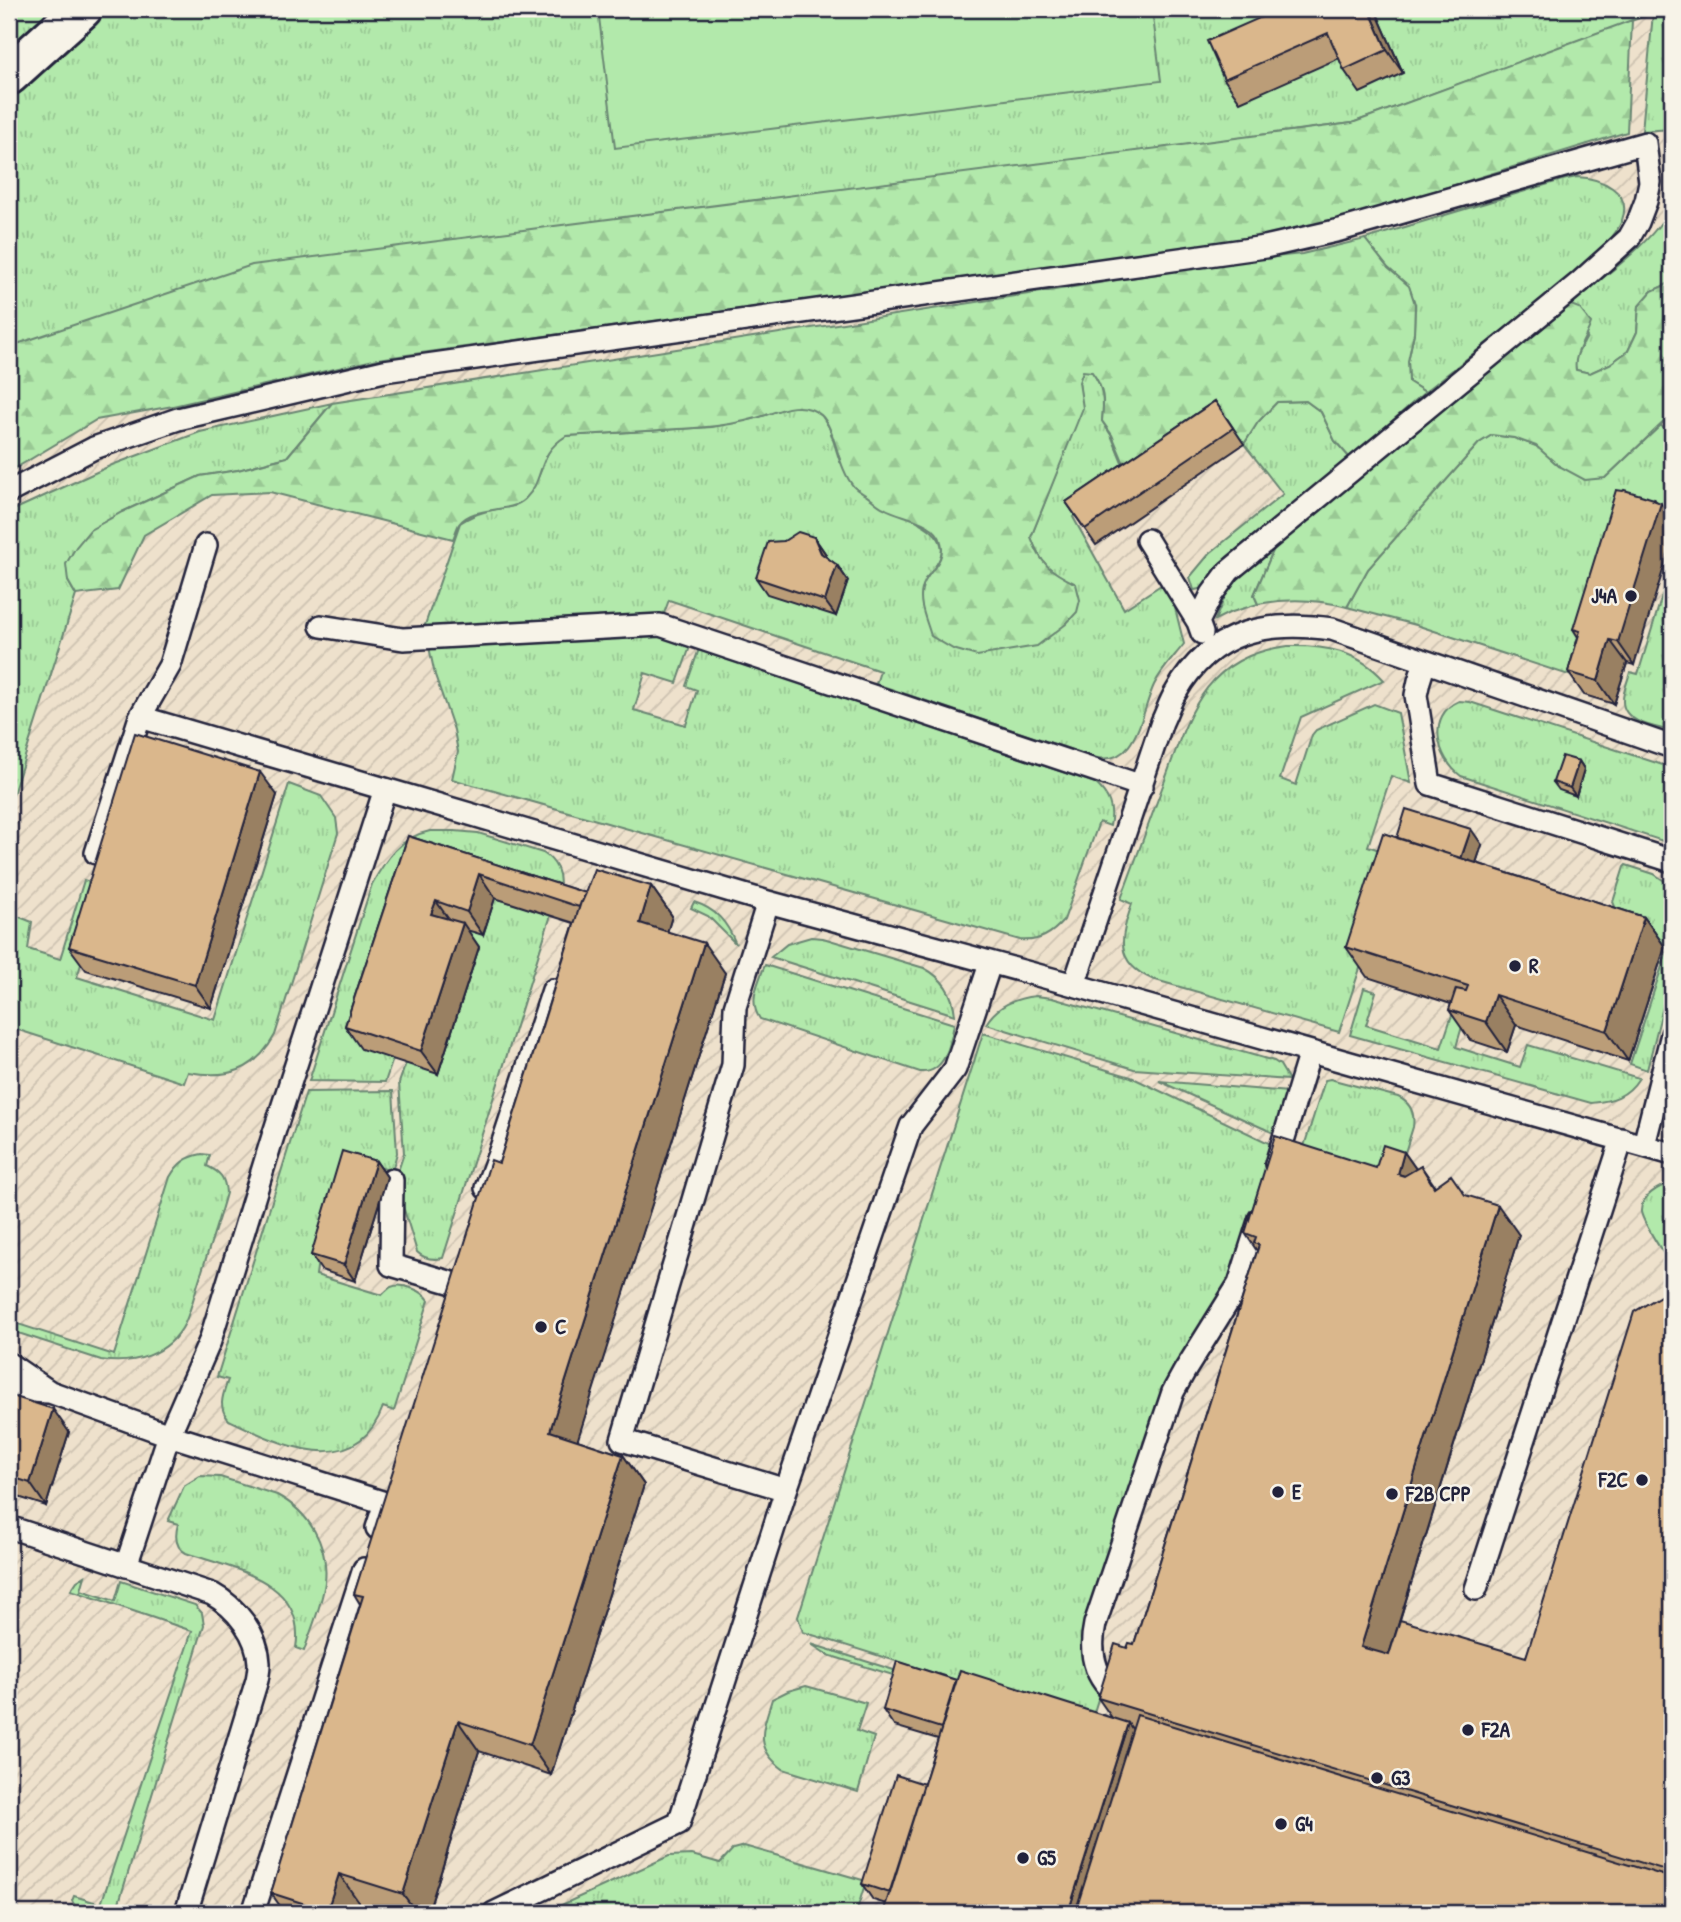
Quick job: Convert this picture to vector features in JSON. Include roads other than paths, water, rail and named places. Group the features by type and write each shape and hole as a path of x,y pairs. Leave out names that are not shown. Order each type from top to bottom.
{"street":[{"path":"9,75 82,9"}],"lane":[{"path":"9,492 94,448 178,419 384,372 1265,247 1340,230 1644,143 1650,181 1646,201 1629,238 1580,282 1229,571 1212,594 1198,622"},
{"path":"1147,540 1198,622 1210,652"},
{"path":"96,853 140,717 170,666 206,545"},
{"path":"321,625 403,639 660,625 1142,786"},
{"path":"1074,985 1162,722 1176,692 1192,668 1228,639 1255,629 1304,625 1332,629 1672,747"},
{"path":"1425,662 1416,695 1430,784 1672,861"},
{"path":"140,717 768,902 1074,985 1672,1154"},
{"path":"126,1566 169,1435 210,1341 385,789"},
{"path":"768,902 735,1007 733,1065 622,1440 786,1490"},
{"path":"494,1913 679,1823 786,1490 911,1126 955,1069 990,964"},
{"path":"480,1210 559,973"},
{"path":"1644,1145 1672,1034"},
{"path":"1108,1687 1099,1675 1093,1657 1092,1637 1095,1624 1173,1392 1238,1284 1310,1052"},
{"path":"1476,1589 1622,1139"},
{"path":"392,1180 391,1265 454,1291 464,1259"},
{"path":"9,1364 50,1392 169,1435 387,1496 253,1913"},
{"path":"9,1390 50,1392"},
{"path":"9,1527 212,1594 232,1607 255,1644 259,1663 257,1680 186,1913"}],"place":[{"name":"J4A","path":"1631,596"},
{"name":"R","path":"1515,966"},
{"name":"C","path":"541,1327"},
{"name":"F2C","path":"1642,1480"},
{"name":"E","path":"1278,1492"},
{"name":"F2B CPP","path":"1392,1494"},
{"name":"F2A","path":"1468,1730"},
{"name":"G3","path":"1377,1778"},
{"name":"G4","path":"1281,1824"},
{"name":"G5","path":"1023,1858"}]}
